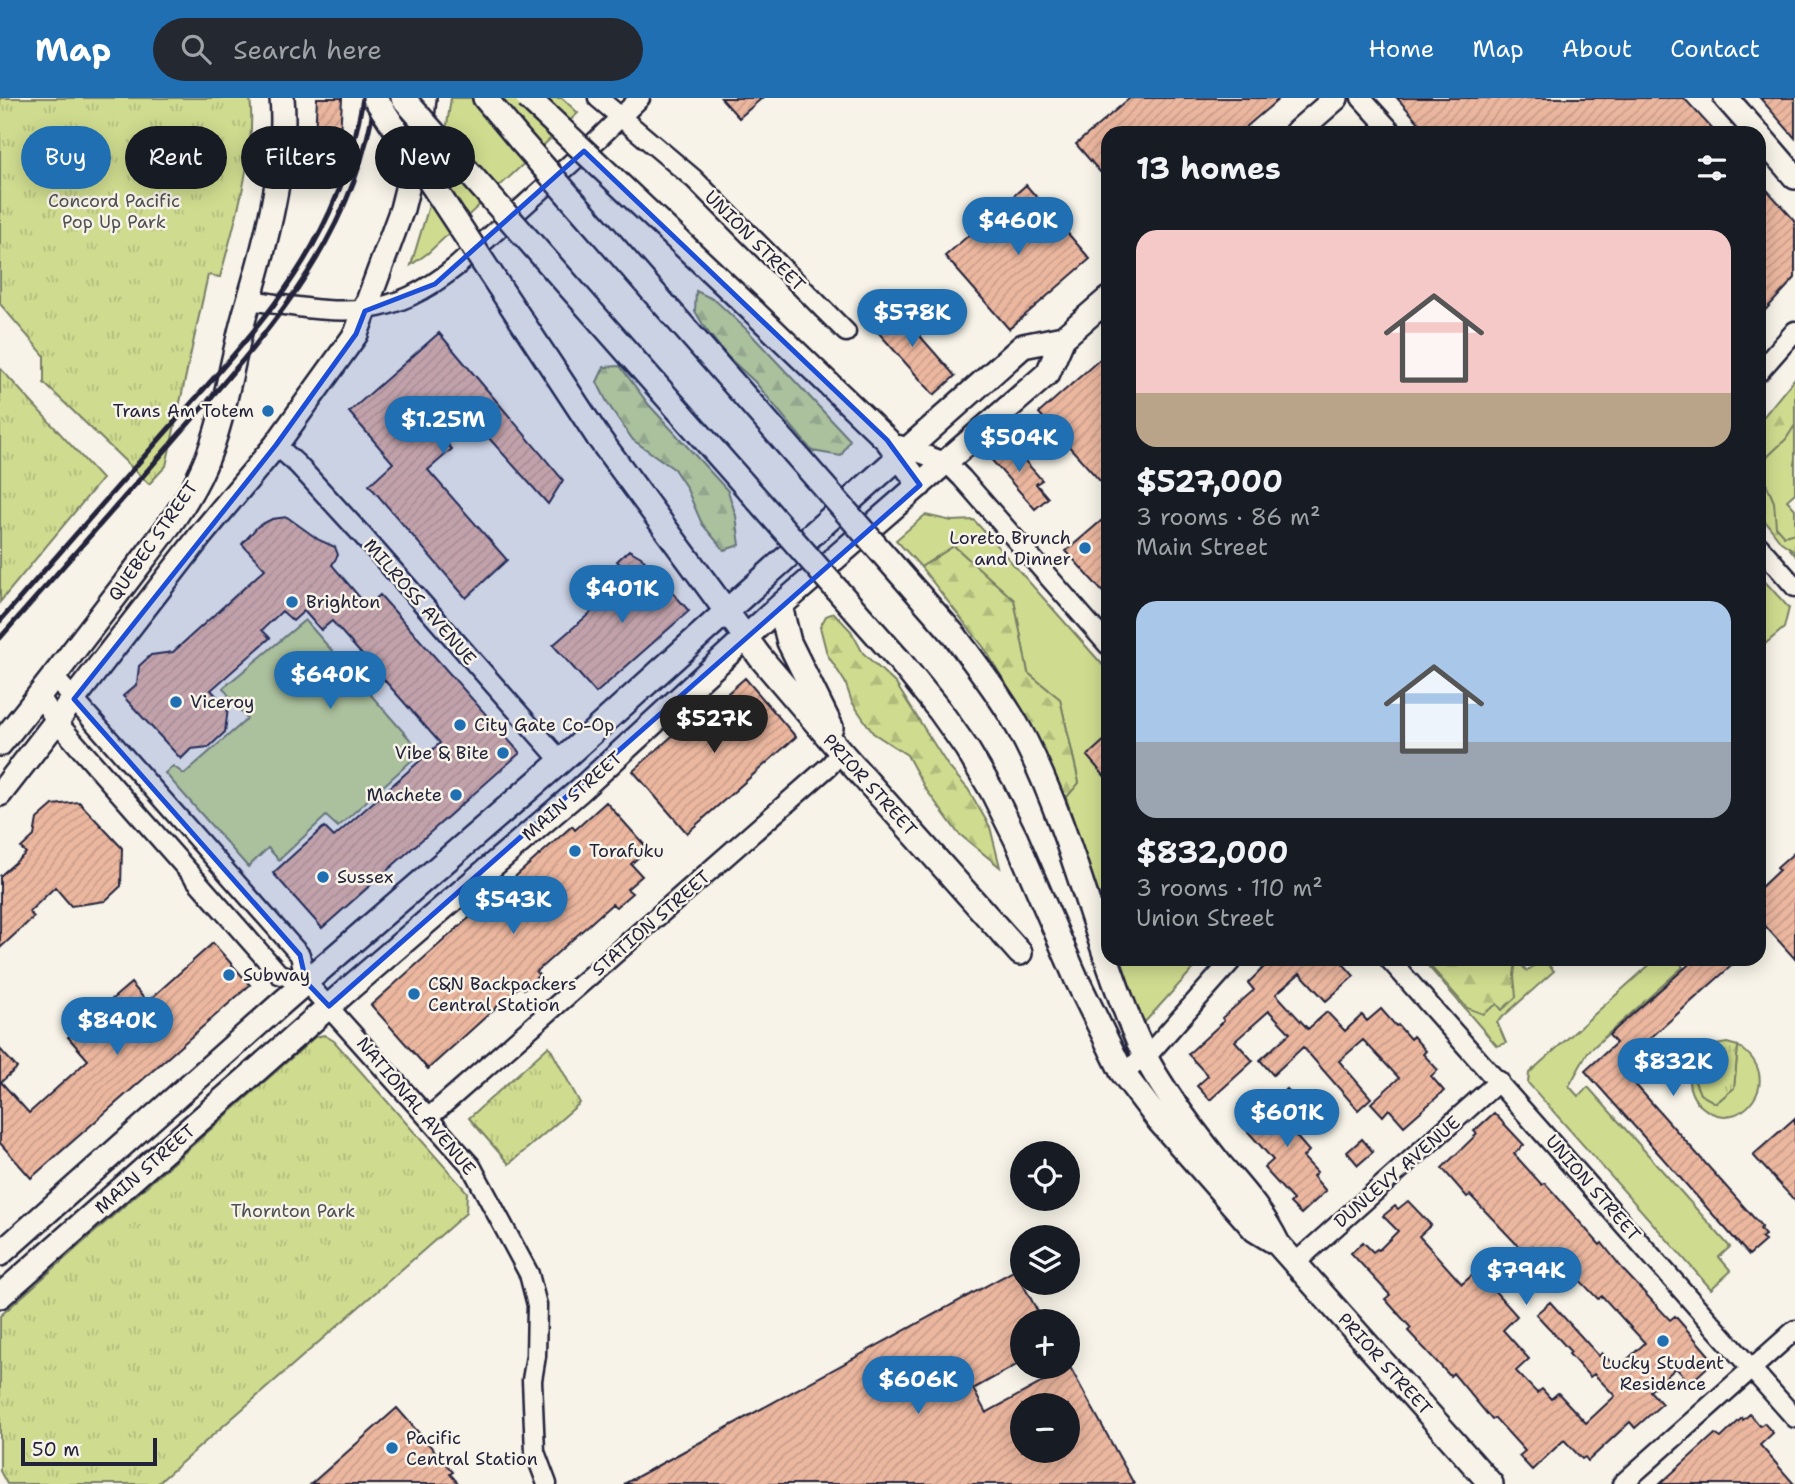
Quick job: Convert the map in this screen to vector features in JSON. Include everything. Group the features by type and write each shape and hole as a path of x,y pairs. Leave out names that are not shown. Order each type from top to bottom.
{"main road":[{"name":"QUEBEC STREET","path":"0,744 40,696 161,537 195,485 214,440 278,176 283,128 282,98"},
{"name":"PRIOR STREET","path":"374,98 598,437 745,638 841,752 1020,953"},
{"name":"PRIOR STREET","path":"403,98 899,660 940,711 992,792 1016,839 1076,978 1122,1072 1160,1122 1255,1230 1278,1244"},
{"name":"QUEBEC STREET","path":"0,794 201,535 276,445 356,334 406,197 420,137 424,98"},
{"name":"PRIOR STREET","path":"485,98 760,416 955,636 994,690 1025,740 1065,834 1101,942"},
{"path":"528,98 895,446 920,485"},
{"path":"1305,126 1335,98"},
{"path":"1726,98 1751,126"},
{"path":"1766,143 1795,177"},
{"name":"MAIN STREET","path":"0,1296 329,1006 579,791 780,606 1048,373 1063,338 1101,305"},
{"name":"MAIN STREET","path":"0,1254 306,982 561,761 726,612 895,446 1023,346 1063,338"},
{"path":"780,606 789,642 838,739 841,752"},
{"name":"PRIOR STREET","path":"1109,966 1146,1057 1217,1159 1265,1217 1278,1244 1491,1484"}],"street":[{"name":"UNION STREET","path":"598,98 694,179 846,332"},
{"path":"249,300 338,312 365,311 394,304 435,284 640,98"},
{"path":"1361,98 1386,126"},
{"path":"1766,364 1795,331"},
{"name":"MILROSS AVENUE","path":"276,445 363,536 561,761"},
{"path":"895,446 947,463 1101,637"},
{"path":"1766,554 1795,587"},
{"name":"NATIONAL AVENUE","path":"54,677 300,955 306,982"},
{"name":"NATIONAL AVENUE","path":"40,696 56,721 279,974 306,982 471,1167 529,1274 537,1304 533,1380 535,1452 547,1484"},
{"name":"STATION STREET","path":"428,1118 829,766 841,752"},
{"path":"1122,1072 1146,1057 1227,966"},
{"name":"UNION STREET","path":"1395,966 1795,1418"},
{"name":"DUNLEVY AVENUE","path":"1295,1263 1499,1081"},
{"path":"1622,1484 1795,1331"}],"highlighted area":[{"path":"584,151 887,440 920,485 329,1006 306,982 300,955 74,699 276,445 356,334 365,311 435,284"}],"green space":[{"name":"Concord Pacific Pop Up Park","path":"0,98 250,98 251,126 241,126 243,189 232,235 220,277 208,275 166,466 149,484 44,383 44,355 0,304"},
{"path":"451,98 562,98 578,113 428,253 411,265 434,189 475,189 475,126 447,126"},
{"path":"696,291 715,300 746,329 850,440 841,456 812,451 755,382 728,357 695,311"},
{"path":"620,366 649,405 728,491 736,516 740,545 724,550 702,524 686,487 674,469 633,440 608,404 597,382 604,367"},
{"path":"0,368 102,479 0,602"},
{"path":"1795,378 1795,425 1786,439 1766,458 1766,413"},
{"path":"1795,387 1795,493 1787,500 1795,509 1795,555 1766,520 1766,416"},
{"path":"1766,483 1774,502 1776,527 1784,536 1795,533 1795,551 1781,542 1766,522"},
{"path":"925,515 952,521 974,520 1101,663 1101,900 1066,798 1079,782 1060,699 1028,673 1014,600 954,546 921,567 896,540"},
{"path":"954,546 1014,600 1028,673 1060,699 1079,783 1066,798 1027,719 985,649 921,567"},
{"path":"1766,583 1789,608 1784,628 1766,643"},
{"path":"834,613 851,631 863,653 896,684 948,766 968,789 990,827 1000,867 958,833 925,788 907,755 873,733 852,702 845,682 827,654 820,627 826,616"},
{"path":"305,620 421,752 338,827 326,816 279,860 268,848 248,867 165,773 173,766 184,774 247,719 223,688"},
{"path":"1123,966 1196,966 1143,1024"},
{"path":"1428,966 1522,966 1527,971 1534,966 1549,966 1554,971 1497,1022 1506,1043 1497,1046"},
{"path":"1430,966 1515,966 1516,997 1502,1010 1497,1004 1483,1014 1467,1008"},
{"path":"1648,966 1682,966 1588,1052 1569,1086 1578,1096 1588,1087 1730,1247 1719,1257 1731,1271 1711,1289 1528,1083 1529,1073"},
{"name":"Thornton Park","path":"324,1035 334,1041 467,1192 466,1213 157,1484 7,1484 0,1471 0,1316 315,1037"},
{"path":"1727,1043 1738,1046 1734,1088 1716,1103 1700,1094 1693,1077 1713,1058 1715,1045"},
{"path":"1715,1045 1713,1058 1694,1077 1700,1094 1716,1103 1734,1088 1738,1046 1753,1059 1759,1074 1759,1088 1753,1101 1743,1110 1730,1115 1716,1114 1701,1106 1693,1097 1689,1085 1694,1061"},
{"path":"549,1046 580,1103 509,1164 469,1118"}],"building":[{"path":"317,98 342,98 341,126 316,126"},
{"path":"721,98 762,98 739,118"},
{"path":"1130,98 1280,98 1247,126 1101,126 1101,173 1076,144"},
{"path":"1397,98 1684,98 1710,126 1422,126"},
{"path":"1760,98 1795,98 1795,138"},
{"path":"1026,185 1090,259 1009,329 945,256"},
{"path":"1766,189 1795,221 1795,278 1766,309"},
{"path":"891,303 955,376 934,395 869,322"},
{"path":"439,333 563,480 548,504 470,417 443,440 452,449 428,470 507,560 466,598 369,485 393,463 349,412"},
{"path":"1101,358 1101,482 1039,413"},
{"path":"1007,441 1042,480 1036,484 1048,498 1035,509 989,457"},
{"path":"287,517 319,540 335,547 338,555 332,565 367,606 380,595 520,753 322,928 273,873 324,827 334,837 440,743 332,621 321,630 304,611 293,621 282,611 262,630 270,638 211,690 228,708 225,732 209,747 191,749 181,759 123,696 137,684 139,666 151,655 173,652 265,569 242,544 258,526 272,519"},
{"path":"1101,521 1101,590 1066,551"},
{"path":"629,550 641,557 689,611 596,693 553,645 631,578 617,561"},
{"path":"745,678 796,737 687,833 633,771 709,703 712,707"},
{"path":"1101,743 1101,772 1087,756"},
{"path":"79,802 122,848 121,886 105,901 71,906 55,887 29,912 34,917 0,948 0,876 26,853 21,848 34,836 37,819 53,805"},
{"path":"606,802 648,849 631,864 642,876 627,889 632,893 616,907 612,904 536,972 539,975 524,989 521,985 428,1069 371,1005 572,826 575,830"},
{"path":"1795,852 1795,959 1766,927 1766,882 1779,870 1777,868"},
{"path":"213,943 250,985 31,1178 0,1143 0,1049 17,1068 1,1082 29,1113 88,1060 68,1037 131,983 147,1002"},
{"path":"1265,966 1345,966 1354,976 1326,1001 1300,973 1276,994 1308,1029 1327,1012 1345,1031 1362,1015 1367,1021 1381,1009 1396,1026 1410,1039 1413,1036 1426,1051 1423,1054 1438,1070 1431,1076 1444,1091 1404,1126 1389,1109 1383,1116 1371,1103 1399,1078 1363,1040 1339,1061 1371,1098 1358,1110 1303,1047 1273,1075 1260,1060 1290,1033 1269,1011 1235,1041 1253,1061 1210,1100 1197,1086 1208,1076 1188,1054 1224,1021 1222,1018 1254,990 1248,983"},
{"path":"1687,966 1731,966 1619,1066 1762,1227 1760,1229 1765,1235 1761,1238 1765,1241 1749,1255 1585,1071 1616,1043 1609,1035"},
{"path":"1287,1089 1313,1119 1295,1135 1309,1151 1303,1157 1317,1172 1313,1176 1326,1191 1301,1214 1290,1203 1293,1200 1264,1168 1273,1160 1244,1127"},
{"path":"1494,1113 1524,1145 1514,1154 1542,1185 1545,1183 1600,1245 1602,1243 1670,1320 1675,1316 1714,1361 1690,1383 1676,1368 1650,1391 1662,1404 1635,1428 1630,1422 1588,1461 1585,1457 1582,1459 1564,1440 1532,1470 1519,1456 1525,1451 1495,1418 1492,1420 1453,1373 1450,1376 1408,1331 1411,1328 1385,1299 1390,1295 1351,1253 1363,1242 1373,1252 1379,1250 1398,1231 1383,1216 1395,1206 1398,1209 1408,1201 1431,1225 1419,1236 1462,1284 1477,1271 1517,1316 1503,1330 1529,1359 1516,1371 1537,1393 1542,1389 1551,1399 1558,1393 1586,1423 1615,1396 1594,1374 1590,1377 1536,1314 1550,1302 1599,1356 1602,1353 1617,1369 1645,1343 1602,1296 1598,1299 1554,1257 1548,1262 1533,1246 1525,1253 1470,1195 1467,1197 1442,1168 1477,1134 1474,1131"},
{"path":"1795,1118 1795,1201 1753,1155"},
{"path":"1362,1139 1373,1152 1358,1165 1347,1152"},
{"path":"1010,1273 1010,1295 1029,1295 1036,1309 1010,1309 1010,1369 973,1389 986,1413 1010,1400 1010,1463 1080,1463 1080,1393 1023,1393 1048,1379 1077,1379 1134,1484 624,1484"},
{"name":"Pacific Central Station","path":"397,1408 453,1472 450,1474 459,1484 311,1484"},
{"path":"1750,1414 1760,1426 1764,1423 1773,1433 1760,1445 1794,1484 1660,1484 1715,1434 1721,1438"}],"railway":[{"path":"0,621 238,350 283,292 322,229 337,195 353,147 363,98"},
{"path":"0,638 241,362 301,283 327,241 348,197 364,149 375,98"}],"place":[{"name":"Trans Am Totem","path":"268,411"},
{"name":"Loreto Brunch and Dinner","path":"1085,548"},
{"name":"Brighton","path":"292,602"},
{"name":"Viceroy","path":"176,702"},
{"name":"City Gate Co-Op","path":"460,725"},
{"name":"Vibe & Bite","path":"503,753"},
{"name":"Machete","path":"456,795"},
{"name":"Torafuku","path":"575,851"},
{"name":"Sussex","path":"323,877"},
{"name":"Subway","path":"229,975"},
{"name":"C&N Backpackers Central Station","path":"414,994"},
{"name":"Lucky Student Residence","path":"1663,1341"},
{"name":"Pacific Central Station","path":"392,1448"}]}
